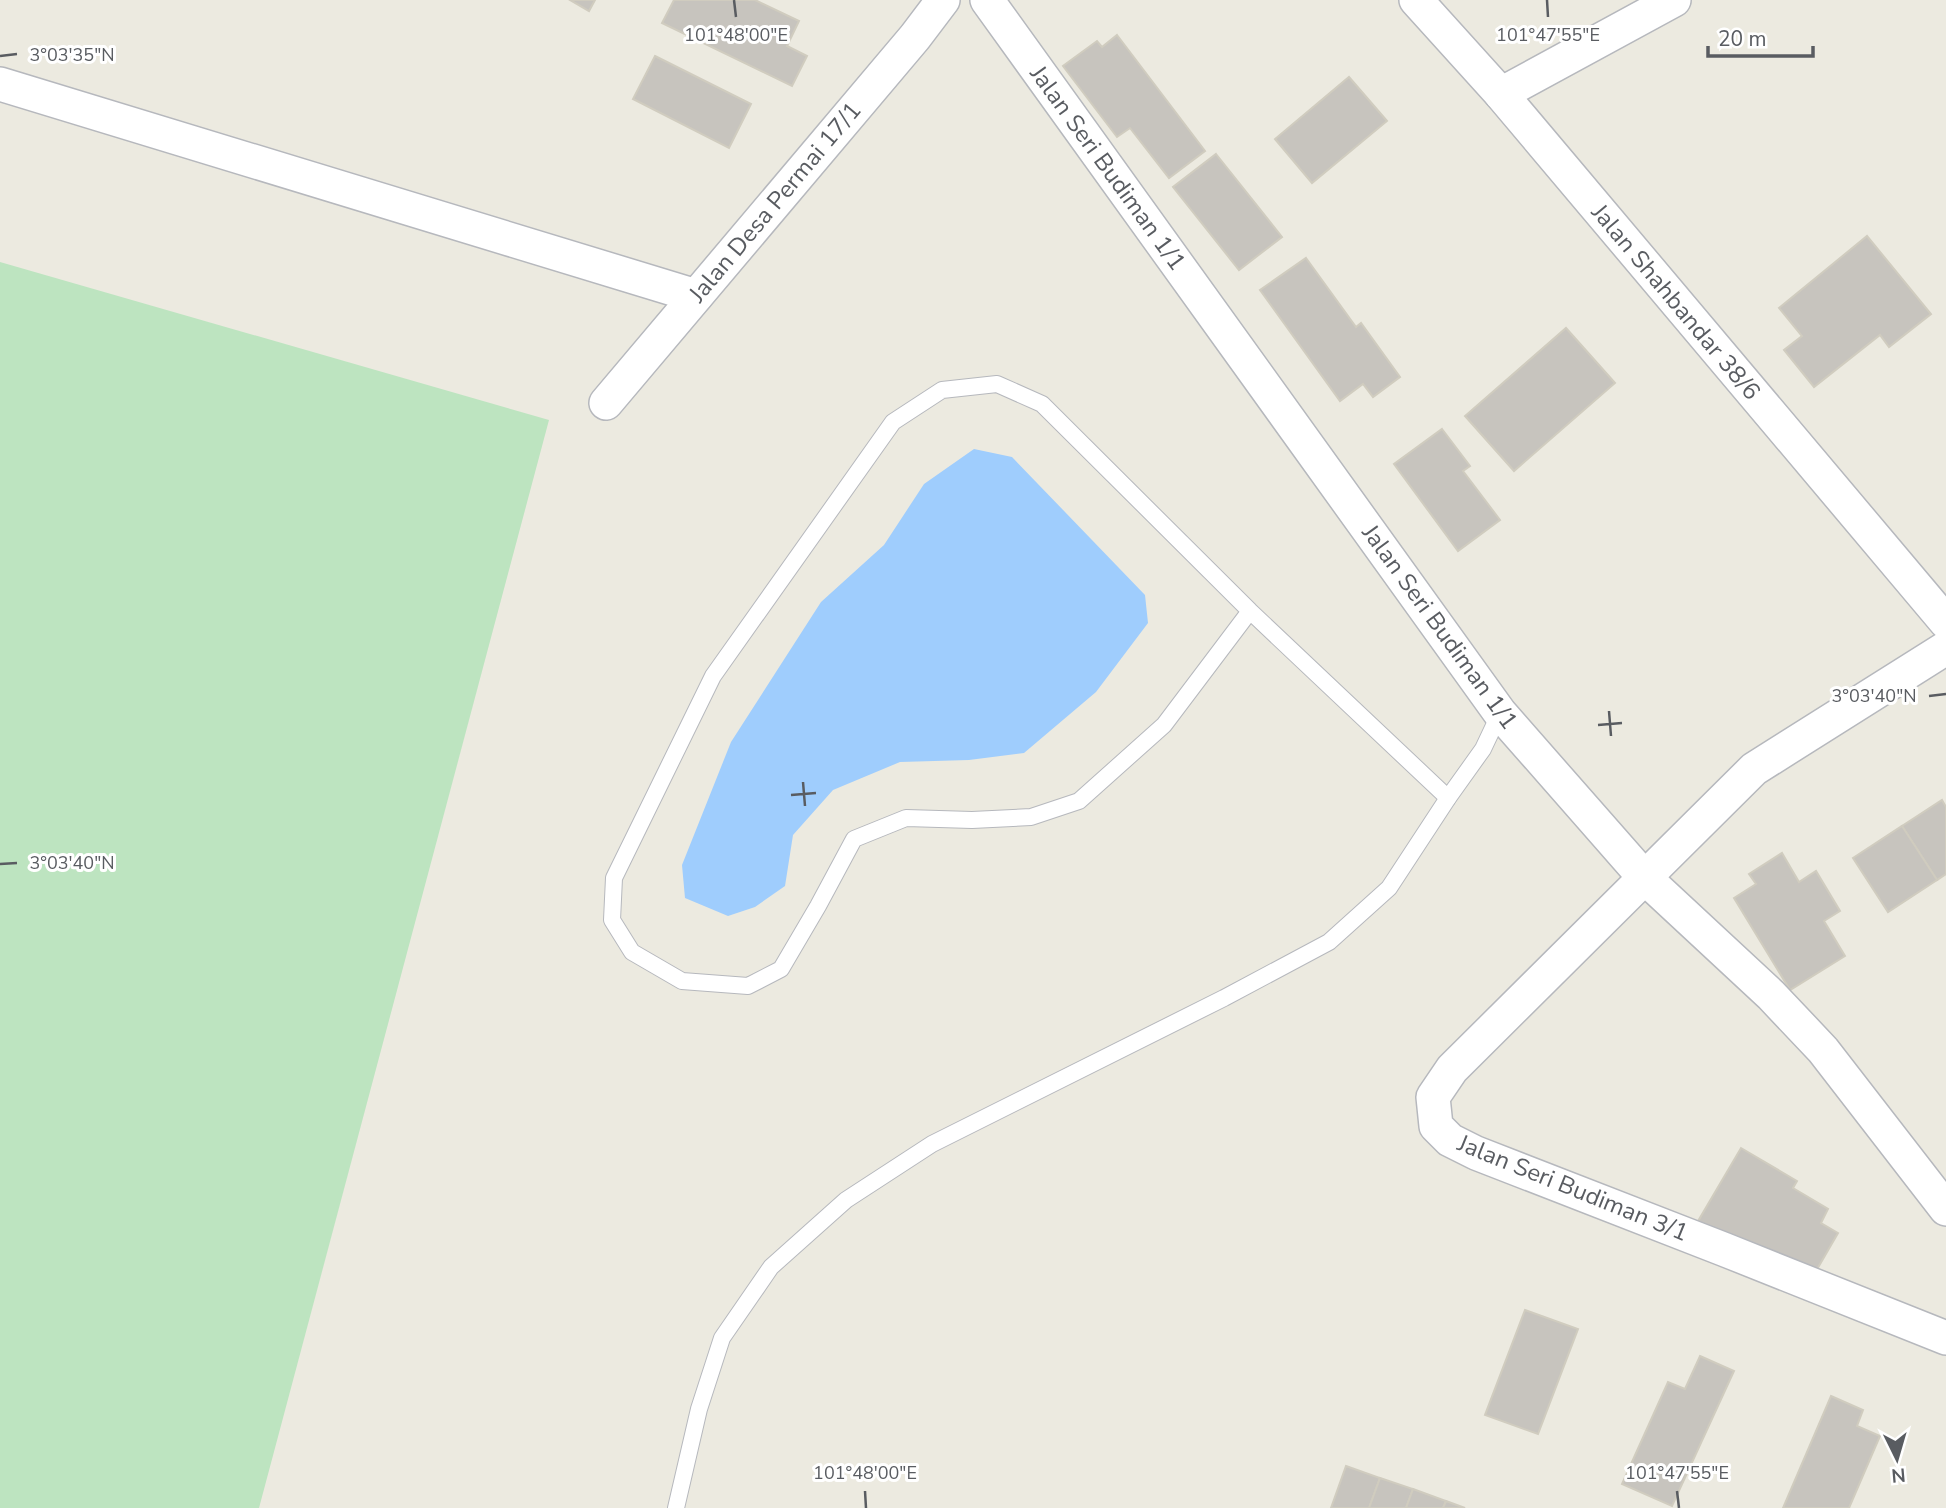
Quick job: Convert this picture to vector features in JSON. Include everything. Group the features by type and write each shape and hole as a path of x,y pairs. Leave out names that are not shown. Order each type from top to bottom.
{"street":[{"name":"Jalan Desa Permai 17/1","path":"606,403 915,37 943,0"},
{"name":"Jalan Seri Budiman 1/1","path":"987,0 1500,713 1644,877 1772,995 1823,1050 1946,1209"},
{"name":"Jalan Shahbandar 38/6","path":"1416,0 1501,94 1940,615"},
{"path":"1501,94 1674,0"},
{"path":"0,84 696,296"},
{"path":"1644,877 1754,769 1946,648"},
{"name":"Jalan Seri Budiman 3/1","path":"1644,877 1452,1069 1433,1097 1436,1126 1450,1140 1476,1153 1946,1338"}],"lane":[{"path":"1250,611 1164,725 1079,801 1031,817 972,820 906,818 854,839 781,969 748,986 682,981 632,952 612,920 614,878 713,676 893,422 942,390 997,384 1042,404 1250,611 1448,798"},
{"path":"676,1508 699,1409 722,1338 771,1267 845,1200 933,1144 1224,998 1329,942 1389,888 1483,749 1500,713"}],"green space":[{"path":"0,262 549,420 259,1508 0,1508"}],"water":[{"path":"974,449 1012,457 1145,595 1148,623 1096,692 1024,753 969,760 900,762 833,790 793,835 785,886 755,907 728,916 685,898 682,865 731,742 821,602 884,545 924,484"}],"building":[{"path":"570,0 595,0 589,11"},
{"path":"674,0 755,0 799,21 787,46 807,56 792,86 662,23"},
{"path":"1117,35 1205,151 1169,178 1130,128 1117,137 1063,66 1097,41 1102,47"},
{"path":"655,56 751,104 729,148 633,99"},
{"path":"1349,77 1387,121 1312,183 1275,139"},
{"path":"1216,154 1282,237 1239,270 1173,187"},
{"path":"1867,236 1931,314 1889,347 1880,335 1814,387 1784,350 1802,336 1779,308"},
{"path":"1306,258 1356,327 1361,323 1400,377 1373,397 1363,384 1340,401 1260,290"},
{"path":"1566,328 1615,383 1514,471 1465,416"},
{"path":"1442,429 1470,466 1463,471 1500,520 1458,551 1394,464"},
{"path":"1942,800 1946,807 1946,874 1937,880 1902,826"},
{"path":"1902,826 1937,880 1888,912 1853,858"},
{"path":"1782,853 1799,882 1816,871 1840,911 1824,921 1845,956 1790,990 1734,898 1756,884 1749,874"},
{"path":"1741,1148 1797,1181 1793,1188 1828,1209 1821,1223 1838,1233 1812,1278 1747,1241 1740,1254 1694,1228"},
{"path":"1525,1310 1578,1329 1538,1434 1485,1415"},
{"path":"1700,1356 1734,1371 1672,1506 1622,1484 1668,1382 1685,1389"},
{"path":"1831,1396 1863,1410 1857,1426 1880,1436 1849,1508 1783,1508"},
{"path":"1346,1466 1380,1478 1369,1508 1331,1508"},
{"path":"1380,1478 1413,1489 1406,1508 1369,1508"},
{"path":"1413,1489 1446,1501 1443,1508 1406,1508"},
{"path":"1446,1501 1465,1508 1443,1508"}]}
